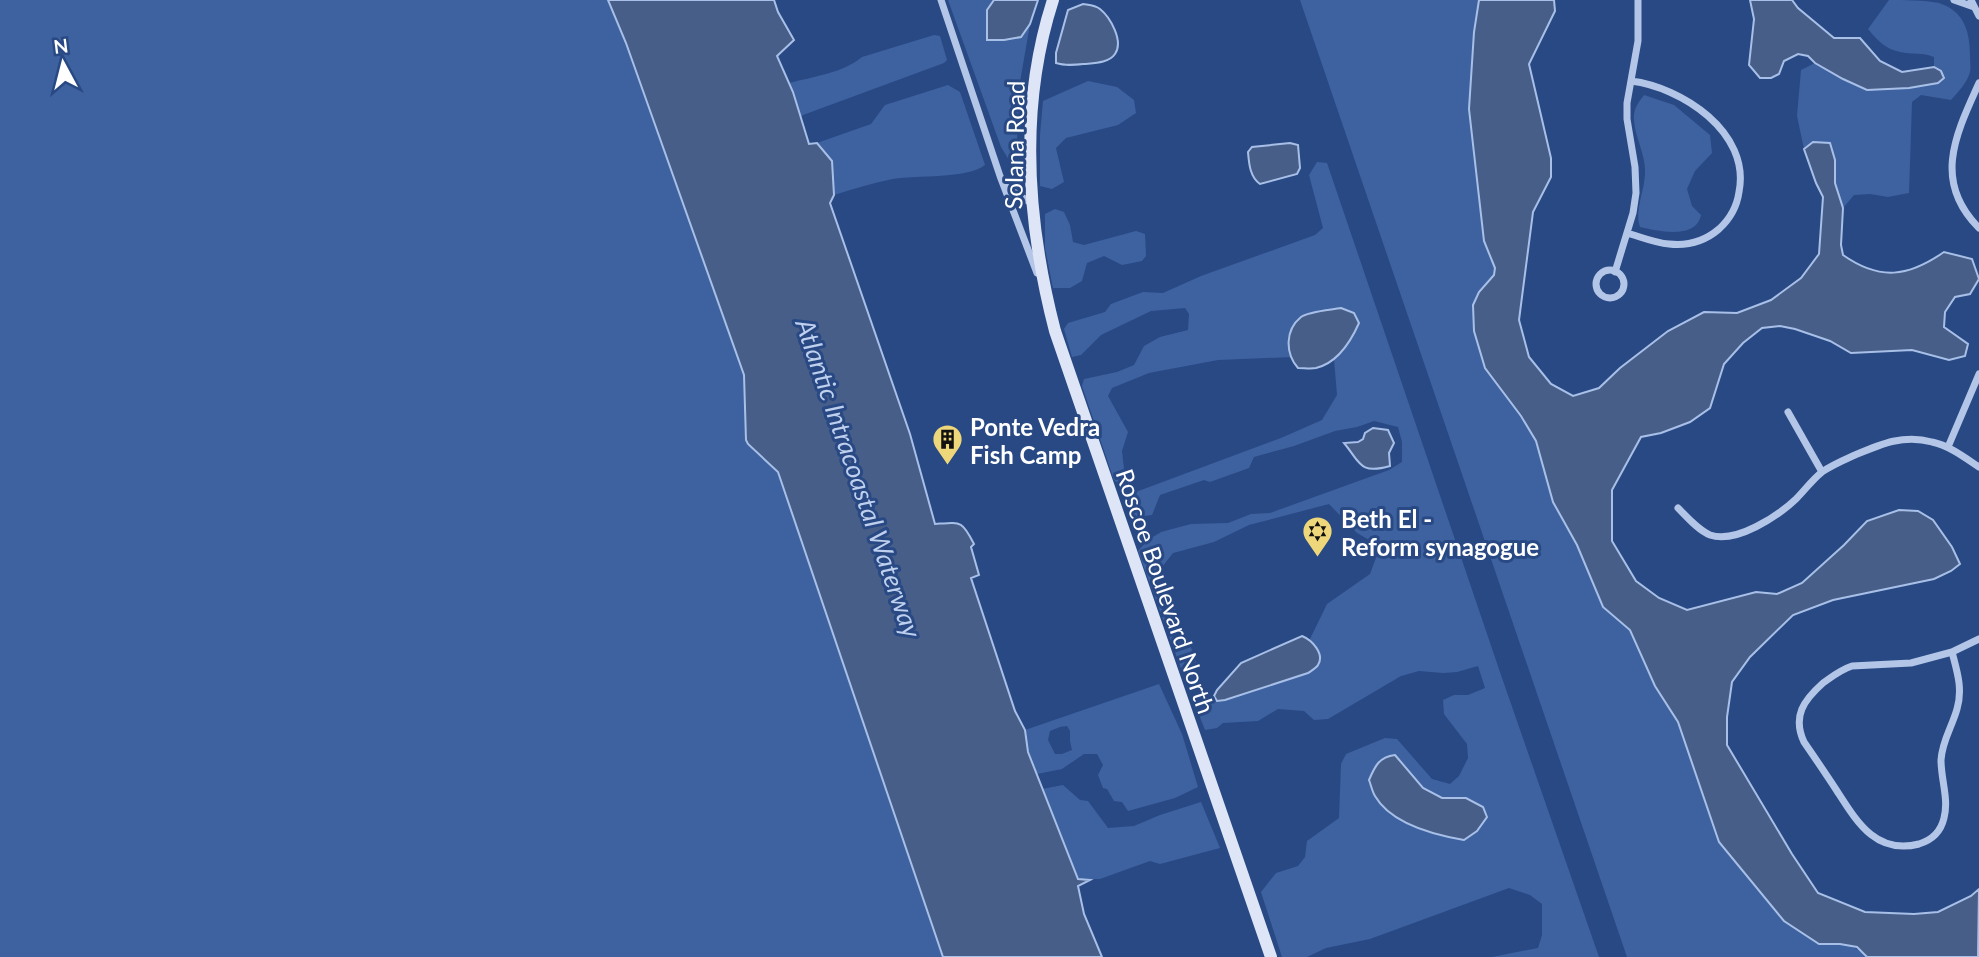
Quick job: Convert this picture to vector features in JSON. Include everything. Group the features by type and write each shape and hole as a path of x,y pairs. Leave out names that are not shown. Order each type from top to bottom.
{"street":[{"name":"Roscoe Boulevard North","path":"941,0 1000,176 1044,292 1055,331 1271,957"},
{"name":"Solana Road","path":"1044,292 1031,203 1030,168 1033,93 1042,38 1053,0"},
{"path":"1615,272 1628,233 1636,193 1635,167 1627,119 1638,41 1637,0"},
{"path":"1954,0 1972,3 1979,16"},
{"path":"1628,233 1668,244 1703,239 1714,233 1727,220 1735,208 1741,186 1739,166 1731,144 1718,126 1678,95 1660,87 1631,81"},
{"path":"1979,83 1956,135 1952,160 1956,189 1962,205 1979,228"},
{"path":"1000,176 1014,191 1031,203"},
{"path":"1948,447 1979,374"},
{"path":"1788,412 1822,472"},
{"path":"1678,508 1702,531 1715,536 1737,535 1783,510 1822,472 1838,462 1894,440 1921,439 1948,447 1979,467"},
{"path":"1952,652 1958,673 1959,699 1941,759 1946,793 1944,819 1938,832 1926,842 1906,846 1884,842 1874,838 1858,824 1804,742 1800,729 1801,709 1810,695 1835,673 1845,668 1911,663 1952,652 1979,639"}],"shaded area":[{"path":"0,0 608,0 626,43 744,375 746,440 778,472 943,957 0,957"},
{"path":"948,0 994,0 987,10 1020,37 1030,24 1020,82 1016,158 1009,160 1001,147"},
{"path":"1300,0 1479,0 1469,109 1484,241 1495,268 1494,274 1479,292 1521,416 1536,441 1553,502 1577,545 1603,607 1630,630 1655,686 1678,722 1719,842 1819,944 1850,946 1867,957 1627,957"},
{"path":"1889,0 1939,3 1954,11 1967,30 1970,72 1965,84 1951,100 1921,95 1912,102 1909,193 1888,197 1854,195 1843,208 1835,183 1835,160 1813,142 1804,149 1797,116 1801,70 1815,63 1867,90 1941,71 1934,67 1934,57 1890,49 1868,29"},
{"path":"934,35 940,36 947,60 944,63 800,118 789,83 837,71 862,57"},
{"path":"1088,81 1117,87 1134,100 1136,113 1118,125 1066,138 1056,148 1064,182 1052,189 1040,186 1043,101"},
{"path":"948,85 960,92 985,165 954,175 893,179 834,195 832,161 817,143 871,124 885,105"},
{"path":"1644,95 1674,105 1710,135 1712,153 1695,171 1687,189 1692,206 1701,215 1698,223 1684,231 1666,232 1640,227 1638,221 1645,166 1634,116 1636,106"},
{"path":"1317,162 1327,163 1599,957 1492,957 1538,948 1542,935 1542,904 1530,895 1509,888 1370,939 1326,948 1307,957 1282,957 1261,892 1276,873 1298,866 1305,857 1307,841 1339,818 1341,764 1346,754 1385,738 1397,739 1432,779 1450,784 1459,776 1468,758 1467,744 1444,714 1443,700 1485,688 1478,666 1457,672 1419,671 1401,676 1328,719 1314,720 1304,711 1278,709 1258,721 1223,723 1217,728 1205,730 1196,707 1203,699 1214,696 1217,701 1225,700 1308,673 1318,652 1310,639 1327,604 1370,574 1377,555 1371,541 1357,533 1329,504 1249,525 1214,542 1173,553 1162,567 1171,599 1196,660 1194,675 1188,678 1182,671 1138,551 1148,540 1161,532 1191,524 1228,523 1251,514 1270,513 1389,470 1402,462 1402,442 1398,427 1374,421 1254,457 1249,468 1160,495 1152,515 1136,517 1126,507 1125,496 1322,420 1337,395 1334,359 1352,338 1288,345 1292,357 1218,360 1149,373 1112,388 1108,396 1128,432 1122,451 1125,478 1118,483 1114,480 1082,386 1084,379 1117,372 1134,365 1144,346 1160,337 1188,330 1189,314 1185,308 1151,311 1101,335 1081,355 1072,357 1064,329 1068,323 1105,312 1111,304 1143,292 1163,293 1201,276 1315,235 1323,228 1309,175","holes":["1410,774 1423,788 1442,798 1466,798 1394,816"]},
{"path":"1055,209 1064,212 1073,242 1084,245 1136,231 1145,234 1146,256 1142,261 1122,265 1104,256 1087,263 1082,281 1070,288 1053,288 1045,248 1045,214"},
{"path":"1159,684 1182,734 1198,787 1175,798 1128,811 1122,802 1114,801 1107,789 1103,788 1098,775 1103,765 1097,754 1084,754 1062,769 1037,774 1028,752 1025,730","holes":["1067,726 1072,750 1055,754 1048,740 1050,731"]},
{"path":"1063,785 1080,800 1088,801 1108,828 1134,826 1201,802 1220,848 1160,864 1150,861 1100,879 1078,879 1042,789"}],"water":[{"name":"Atlantic Intracoastal Waterway","path":"608,0 774,0 794,40 777,56 793,92 809,144 817,143 832,161 834,195 830,203 910,434 935,524 960,524 974,544 971,547 979,575 971,578 1015,711 1025,730 1028,752 1078,879 1090,880 1078,886 1084,914 1102,957 943,957 778,472 746,440 744,375 626,43"},
{"path":"994,0 1038,0 1030,24 1021,37 987,40 987,10"},
{"path":"1479,0 1554,0 1555,11 1529,64 1551,158 1551,177 1533,212 1519,320 1529,357 1551,384 1573,396 1599,388 1668,331 1704,312 1737,313 1771,300 1801,278 1819,254 1823,197 1804,149 1813,142 1830,143 1835,160 1835,183 1843,208 1843,255 1869,269 1894,273 1918,267 1944,252 1972,259 1979,279 1970,294 1955,297 1945,312 1944,327 1968,344 1965,356 1949,360 1912,350 1851,353 1830,341 1795,329 1780,326 1762,328 1743,343 1724,364 1710,408 1690,422 1641,437 1612,490 1612,541 1636,581 1659,598 1687,610 1756,592 1777,594 1802,583 1867,521 1899,510 1918,511 1933,520 1960,564 1934,579 1833,600 1793,615 1750,657 1732,682 1727,717 1727,745 1818,893 1865,912 1914,914 1938,912 1971,896 1979,889 1978,957 1867,957 1857,947 1819,944 1784,921 1719,842 1678,722 1655,686 1630,630 1603,607 1577,545 1553,502 1536,441 1485,368 1474,331 1473,305 1479,292 1494,275 1495,268 1484,241 1469,109"},
{"path":"1750,0 1792,0 1834,38 1860,38 1880,61 1902,72 1934,67 1941,71 1944,78 1938,83 1909,88 1867,90 1815,63 1808,56 1798,54 1784,61 1779,74 1771,78 1760,78 1749,65 1754,19"},
{"path":"1083,4 1098,8 1112,23 1118,43 1115,54 1097,63 1056,63 1056,53 1068,10"},
{"path":"1290,143 1298,145 1300,168 1297,174 1260,184 1252,174 1248,152 1252,147"},
{"path":"1341,308 1354,313 1359,323 1347,344 1337,356 1324,365 1298,368 1289,349 1290,335 1296,322 1310,313"},
{"path":"1373,428 1388,430 1394,443 1389,453 1390,466 1366,468 1357,461 1344,443 1358,442"},
{"path":"1302,636 1313,644 1320,656 1317,666 1308,673 1217,701 1214,696 1217,690 1241,663"},
{"path":"1395,755 1423,788 1442,798 1466,798 1483,807 1487,817 1477,831 1464,840 1440,835 1403,821 1382,806 1369,780 1378,763"}],"place":[{"name":"Ponte Vedra Fish Camp","path":"947,467"},
{"name":"Beth El - Reform synagogue","path":"1318,559"}]}
